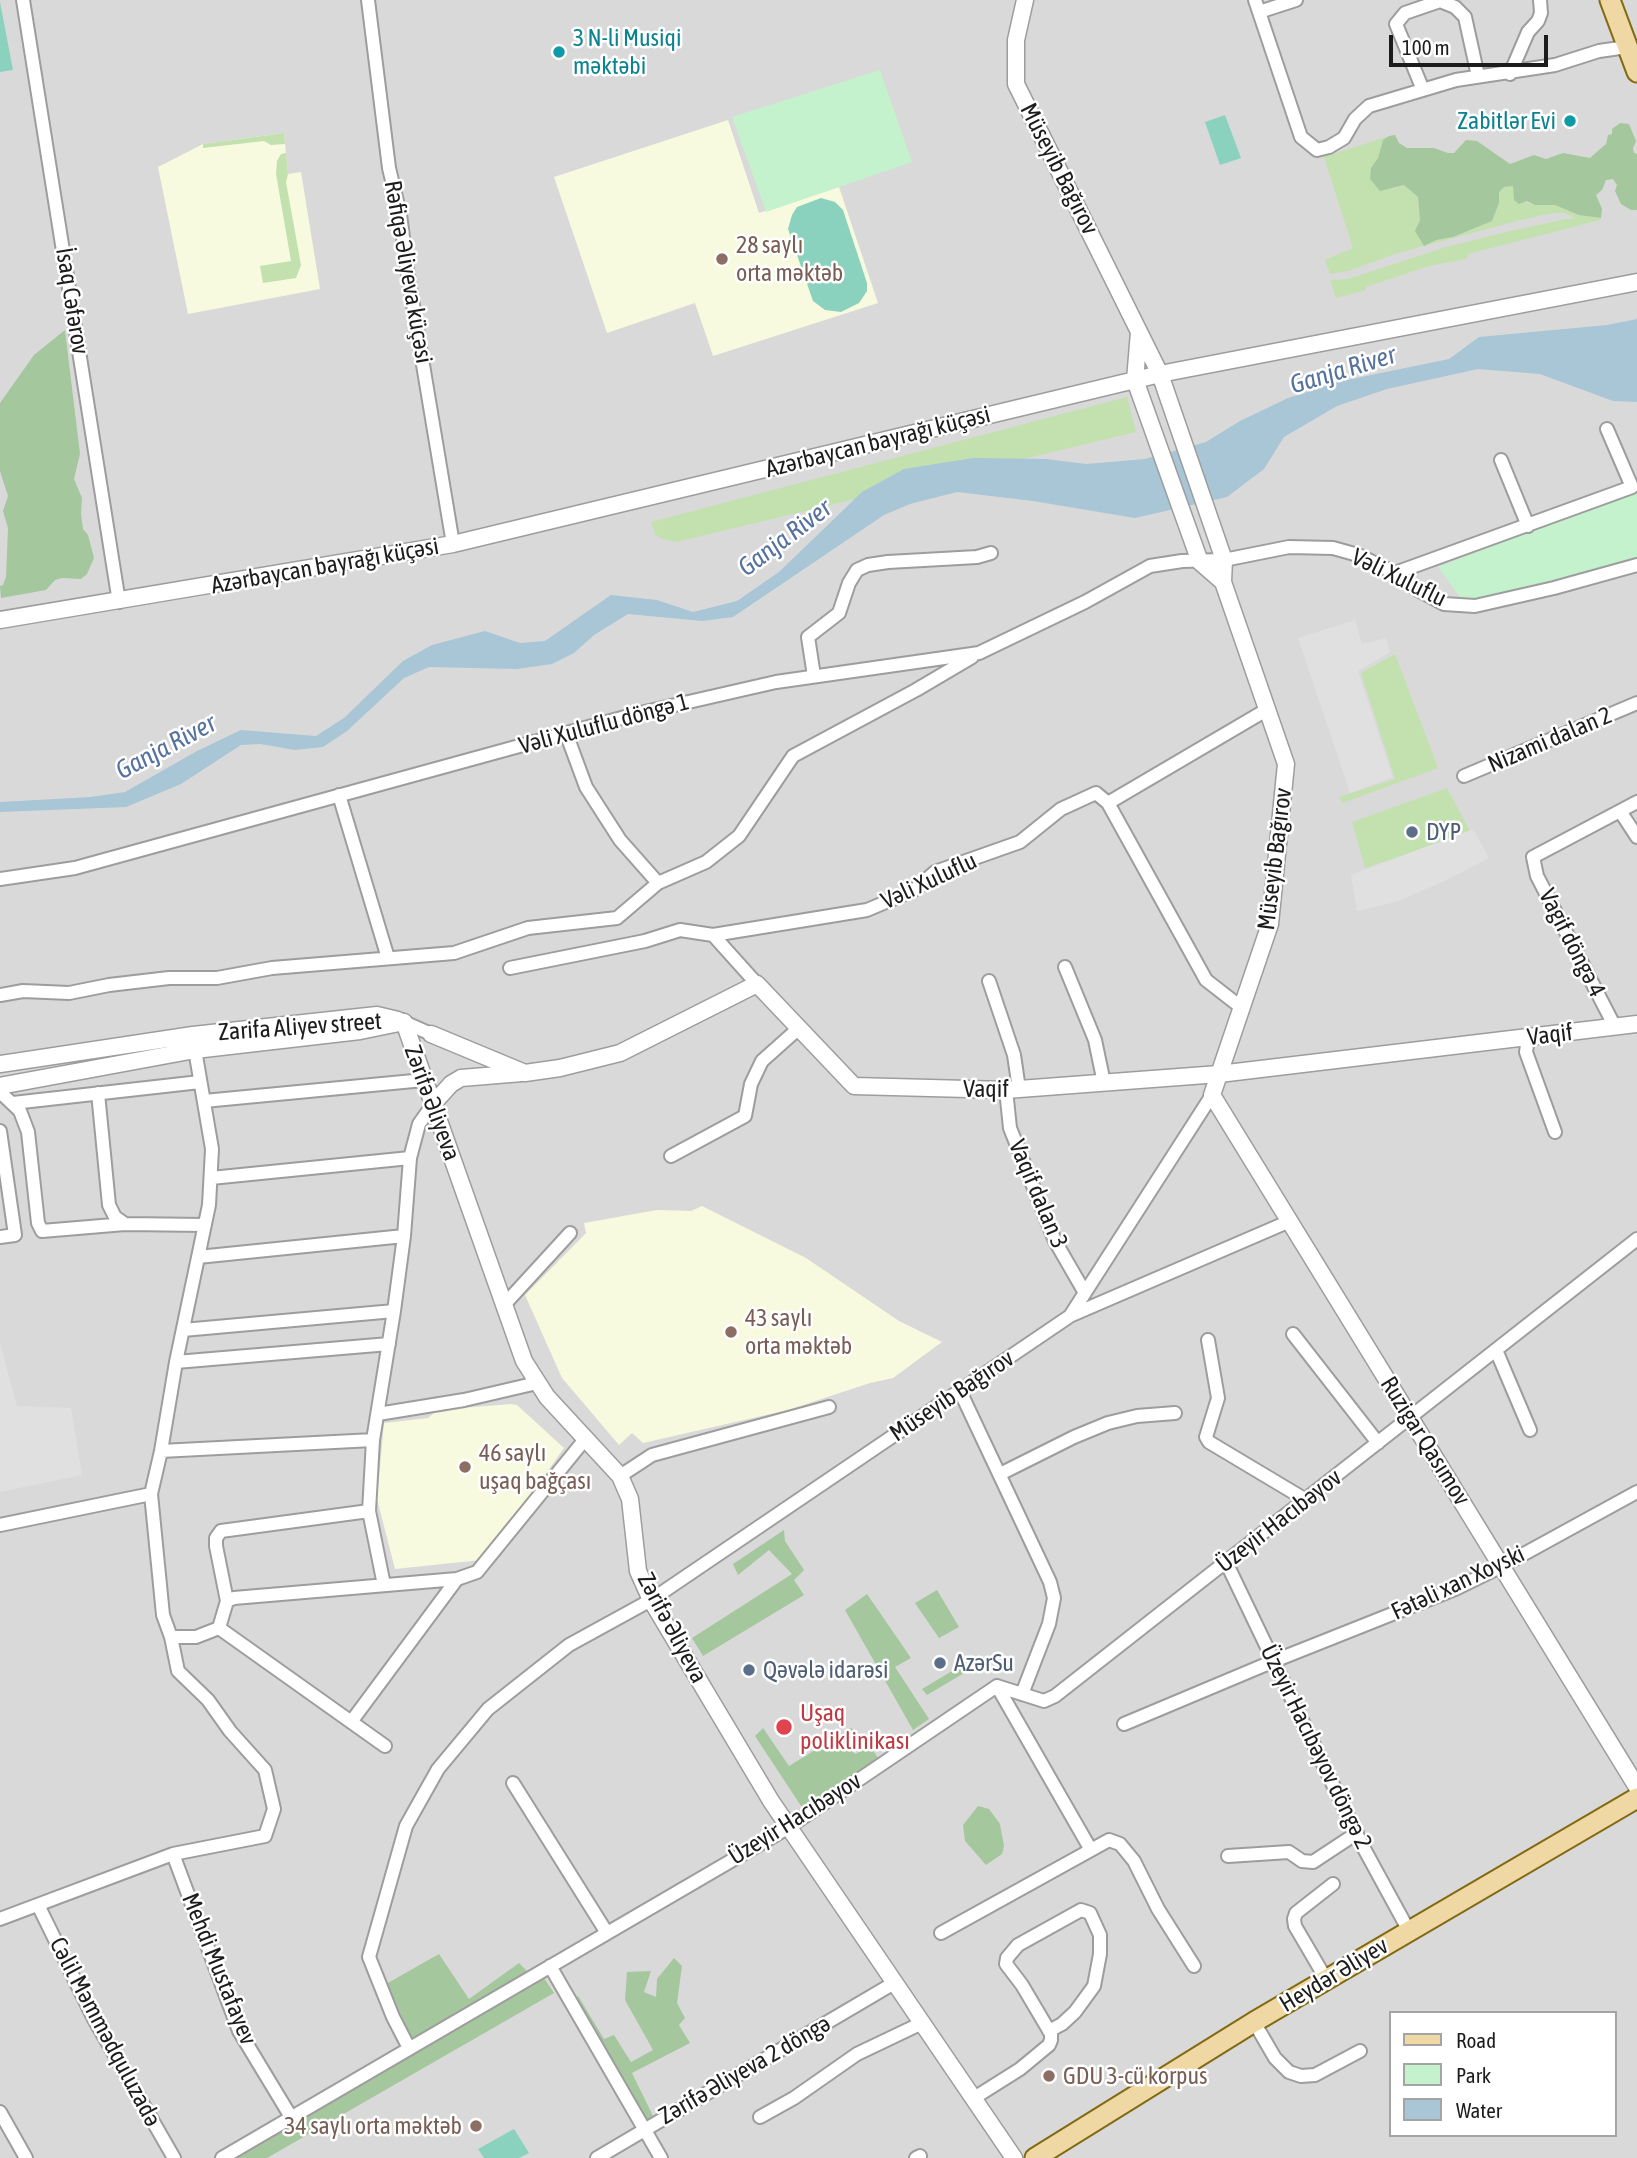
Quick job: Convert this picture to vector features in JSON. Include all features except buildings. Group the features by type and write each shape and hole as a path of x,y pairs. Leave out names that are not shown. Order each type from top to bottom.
{"main road":[{"path":"1610,0 1633,59"},
{"name":"Heydər Əliyev","path":"1035,2158 1254,2022 1637,1798"}],"street":[{"name":"İsaq Cəfərov","path":"23,0 120,601"},
{"name":"Rəfiqə Əliyeva küçəsi","path":"368,0 389,167 400,214 453,544"},
{"name":"Müseyib Bağırov","path":"409,2049 369,1957 406,1826 438,1769 488,1709 569,1645 651,1600 1070,1316 1212,1095 1270,924 1286,764 1223,582 1224,560 1160,374 1016,84 1016,40 1026,0"},
{"path":"1296,0 1257,6 1301,137 1312,147 1322,150 1344,138 1355,119 1370,106 1423,90 1478,76 1510,74 1555,65 1599,51 1633,59"},
{"path":"1510,74 1528,32 1538,21 1541,13 1540,0"},
{"path":"1423,90 1396,24 1405,13 1440,1 1455,7 1465,17 1478,76"},
{"name":"Azərbaycan bayrağı küçəsi","path":"0,620 453,544 1160,374 1637,282"},
{"name":"Müseyib Bağırov","path":"1139,330 1135,380 1193,546 1200,562 1223,582"},
{"path":"1395,573 1632,487 1607,429"},
{"path":"1501,460 1528,526"},
{"name":"Vəli Xuluflu","path":"1200,562 1289,547 1333,548 1358,555 1395,573 1444,604 1475,606 1637,565"},
{"path":"814,676 808,638 839,613 849,583 857,570 888,562 977,558 991,554"},
{"name":"Vəli Xuluflu döngə 1","path":"0,879 75,868 636,713 776,682 979,653 1085,602 1150,566 1182,561 1200,562"},
{"path":"0,995 23,991 69,993 169,978 217,978 272,968 454,953 528,928 617,918 658,883 706,862 739,836 793,756 979,653"},
{"name":"Nizami dalan 2","path":"1464,776 1637,703"},
{"path":"1242,1008 1206,980 1108,803 1268,709"},
{"path":"566,733 586,786 620,840 658,883"},
{"name":"Vəli Xuluflu","path":"713,935 867,909 914,890 934,872 1020,842 1061,809 1084,798 1096,793 1108,803"},
{"path":"339,795 388,958"},
{"path":"1637,802 1620,811 1637,837"},
{"name":"Vagif döngə 4","path":"1615,1027 1537,876 1533,857 1620,811"},
{"path":"384,1585 369,1511 373,1440 404,1236 410,1158 419,1124 451,1084 461,1078 560,1068 620,1052 757,984 713,935 680,930 645,941 510,968"},
{"path":"1065,967 1095,1040 1104,1083"},
{"name":"Vaqif dalan 3","path":"989,981 1014,1055 1010,1128 1055,1241 1085,1293"},
{"name":"Vaqif","path":"757,984 854,1086 1013,1090 1219,1074 1637,1024"},
{"name":"Zarifa Aliyev street","path":"0,1064 194,1043 377,1016 404,1022"},
{"path":"404,1022 525,1073"},
{"name":"Zərifə Əliyeva","path":"404,1022 524,1361 537,1383 620,1476 630,1499 639,1571 651,1600 789,1827 1014,2158"},
{"path":"671,1156 745,1116 755,1072 771,1050 799,1028"},
{"path":"1528,1037 1526,1052 1555,1132"},
{"path":"0,1919 173,1854 265,1836 274,1808 265,1770 230,1731 208,1700 178,1671 163,1615 150,1493 161,1451 176,1362 209,1205 212,1149 194,1043"},
{"name":"Zarifa Aliyev street","path":"0,1086 194,1043"},
{"path":"204,1101 424,1080"},
{"path":"13,1103 200,1082"},
{"path":"0,1092 20,1111 28,1132 38,1223 42,1231 125,1224 205,1225"},
{"path":"98,1093 109,1205 115,1217 125,1224"},
{"name":"Ruzigar Qasımov","path":"1212,1095 1637,1787"},
{"path":"0,1131 15,1236 0,1237"},
{"path":"211,1178 410,1158"},
{"path":"1070,1316 1290,1221"},
{"path":"504,1305 570,1233"},
{"path":"198,1257 404,1236"},
{"name":"Üzeyir Hacıbəyov","path":"222,2158 789,1827 997,1686 1044,1700 1055,1696 1637,1239"},
{"path":"183,1329 394,1311"},
{"path":"1293,1334 1378,1443"},
{"path":"1208,1340 1218,1398 1206,1432 1209,1442 1306,1500"},
{"path":"176,1362 389,1343"},
{"path":"1496,1350 1530,1430"},
{"path":"378,1413 464,1400 537,1383"},
{"path":"960,1391 1050,1582 1054,1598 1049,1624 1022,1694"},
{"path":"620,1476 652,1455 829,1407"},
{"path":"1000,1474 1108,1423 1137,1416 1175,1413"},
{"path":"228,1601 244,1597 457,1579 477,1572 586,1438"},
{"path":"161,1451 373,1440"},
{"name":"Fətəli xan Xoyski","path":"1124,1724 1455,1589 1637,1492"},
{"path":"0,1525 150,1493"},
{"path":"219,1628 228,1601 216,1546 216,1538 221,1531 369,1511"},
{"name":"Üzeyir Hacıbəyov döngə 2","path":"1226,1562 1357,1833 1409,1931"},
{"path":"351,1722 457,1579"},
{"path":"171,1637 196,1637 219,1628"},
{"path":"219,1628 385,1746"},
{"path":"997,1686 1091,1850"},
{"path":"513,1783 607,1933"},
{"path":"1228,1857 1289,1852 1302,1861 1313,1862 1357,1833"},
{"path":"941,1934 1110,1840 1120,1844 1134,1861 1158,1909 1194,1966"},
{"name":"Mehdi Mustafayev","path":"173,1854 239,2031 291,2117"},
{"path":"1326,1979 1295,1926 1294,1919 1296,1913 1333,1884"},
{"name":"Cəlil Məmmədquluzadə","path":"38,1905 94,2019 174,2158"},
{"path":"974,2098 1020,2069 1049,2045 1051,2040 1049,2031 1022,1985 1006,1964 1007,1958 1018,1945 1081,1910 1090,1913 1100,1935 1100,1954 1094,1986 1075,2012 1049,2031"},
{"path":"550,1966 662,2158"},
{"name":"Zərifə Əliyeva 2 döngə","path":"597,2158 894,1983"},
{"path":"1254,2022 1275,2058 1289,2072 1301,2076 1315,2075 1360,2051"},
{"path":"760,2117 794,2098 857,2054 922,2023"},
{"path":"0,2112 26,2158"}],"shaded area":[{"path":"0,0 1637,0 1637,2158 0,2158"},
{"name":"28 saylı orta məktəb","path":"728,120 759,213 839,187 878,303 713,356 695,303 607,333 554,177"},
{"path":"284,133 288,174 301,172 320,289 188,314 158,167 203,144"},
{"path":"1355,620 1362,644 1386,638 1390,652 1358,671 1393,777 1350,793 1298,638"},
{"path":"1473,829 1489,858 1396,902 1357,911 1351,875"},
{"name":"43 saylı orta məktəb","path":"702,1206 806,1258 899,1321 942,1342 893,1378 788,1410 643,1443 632,1433 619,1445 562,1378 525,1295 586,1233 584,1223 657,1210 691,1211"},
{"path":"0,1343 17,1406 71,1408 82,1475 0,1492"},
{"name":"46 saylı uşaq bağçası","path":"517,1405 564,1448 481,1560 395,1569 377,1499 384,1423 428,1418 437,1410"}],"green space":[{"path":"0,2 13,70 0,72"},
{"path":"880,70 912,162 766,212 732,117"},
{"path":"1225,115 1241,158 1220,165 1205,122"},
{"path":"1620,123 1629,124 1636,141 1633,148 1637,154 1637,210 1631,210 1621,204 1613,179 1606,180 1602,190 1596,195 1602,209 1601,218 1579,215 1555,205 1535,205 1527,201 1519,204 1514,200 1513,186 1504,187 1499,192 1499,203 1492,221 1424,246 1415,231 1420,220 1418,197 1404,185 1380,191 1370,179 1371,168 1378,158 1383,140 1389,136 1395,135 1399,143 1407,148 1434,148 1448,153 1454,153 1466,140 1477,141 1510,164 1534,155 1546,159 1563,153 1590,158 1606,144 1612,129"},
{"path":"284,133 285,144 271,145 264,141 203,148 203,144"},
{"path":"1389,136 1383,140 1378,158 1371,168 1393,189 1404,185 1418,197 1418,204 1436,240 1453,237 1492,221 1499,203 1499,192 1504,187 1513,186 1514,200 1535,205 1555,205 1579,215 1601,218 1468,254 1466,259 1429,266 1366,287 1366,290 1336,298 1330,280 1348,279 1446,247 1506,232 1576,219 1565,213 1553,213 1520,220 1330,274 1325,260 1353,248 1324,157"},
{"path":"286,153 286,182 301,265 296,278 263,283 260,266 291,261 276,174 277,161 281,154"},
{"path":"821,198 835,202 843,210 867,283 867,291 859,303 841,312 825,310 813,301 788,229 797,207"},
{"path":"65,330 80,454 74,479 82,498 83,529 88,535 94,558 87,574 81,579 62,578 55,580 46,590 1,598 0,586 6,577 8,528 3,511 8,496 0,471 0,403 34,355"},
{"path":"1127,397 1136,432 676,542 662,539 655,534 651,522"},
{"path":"1637,489 1637,560 1475,603 1461,598 1438,567"},
{"path":"1395,654 1438,768 1343,803 1339,797 1395,779 1361,673"},
{"path":"1447,788 1471,833 1365,868 1352,822"},
{"path":"784,1530 785,1541 804,1570 794,1580 804,1595 703,1656 692,1638 792,1574 769,1550 738,1575 733,1564"},
{"path":"937,1590 959,1627 939,1638 915,1603"},
{"path":"867,1594 911,1658 895,1667 929,1719 913,1730 845,1610"},
{"path":"977,1656 981,1663 927,1695 922,1689"},
{"path":"763,1728 789,1766 851,1728 856,1732 845,1744 855,1754 870,1746 880,1761 803,1809 755,1736"},
{"path":"978,1806 989,1809 1000,1824 1004,1846 1002,1854 986,1865 965,1841 963,1825"},
{"path":"439,1954 469,1999 519,1963 530,1974 413,2041 386,1984"},
{"path":"674,1958 682,1966 677,2003 685,2018 679,2025 690,2043 632,2073 653,2116 645,2122 575,2002 578,1996 604,2039 614,2035 631,2062 653,2050 625,2000 627,1972 651,1971 644,1992 656,1997 657,1979"},
{"path":"542,1975 554,1993 267,2158 228,2158"},
{"path":"514,2129 529,2153 519,2158 484,2158 478,2149"}],"water":[{"path":"1637,319 1637,402 1613,401 1540,374 1478,369 1387,389 1337,406 1284,437 1264,469 1227,497 1135,518 957,492 910,504 884,515 733,617 702,621 628,614 594,635 574,653 552,664 517,669 429,667 404,678 347,731 323,747 295,750 260,744 241,745 181,784 126,807 0,812 0,802 91,797 125,792 197,751 241,730 316,736 344,718 403,661 432,645 485,631 520,643 545,641 611,595 657,600 693,612 737,601 779,572 862,492 904,469 973,458 1046,459 1086,464 1145,459 1206,442 1240,421 1288,398 1342,381 1449,359 1479,337 1607,325"}],"place":[{"name":"3 N-li Musiqi məktəbi","path":"559,52"},
{"name":"Zabitlər Evi","path":"1570,121"},
{"name":"28 saylı orta məktəb","path":"722,259"},
{"name":"DYP","path":"1412,832"},
{"name":"43 saylı orta məktəb","path":"731,1332"},
{"name":"46 saylı uşaq bağçası","path":"465,1467"},
{"name":"AzərSu","path":"940,1663"},
{"name":"Qəvələ idarəsi","path":"749,1670"},
{"name":"Uşaq poliklinikası","path":"784,1727"},
{"name":"GDU 3-cü korpus","path":"1049,2076"},
{"name":"34 saylı orta məktəb","path":"476,2126"}],"water label":[{"name":"Ganja River","path":"1343,370"},
{"name":"Ganja River","path":"785,538"},
{"name":"Ganja River","path":"166,747"}]}
